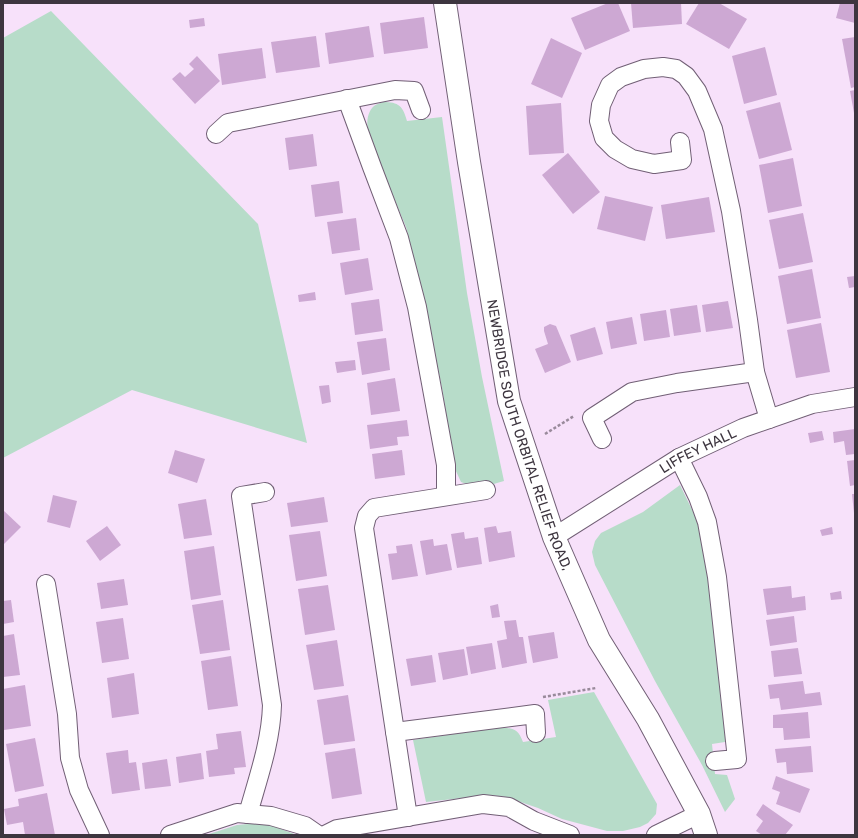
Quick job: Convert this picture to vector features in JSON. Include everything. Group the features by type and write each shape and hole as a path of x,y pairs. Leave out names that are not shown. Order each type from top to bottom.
{"street":[{"name":"NEWBRIDGE SOUTH ORBITAL RELIEF ROAD,","path":"445,3 469,162 509,401 554,537 599,640 648,719 699,814 706,835"},
{"path":"680,142 682,160 654,164 632,159 615,149 604,138 599,121 601,105 610,85 621,77 644,69 663,66 676,69 686,76 697,91 713,129 731,211 755,372 769,419"},
{"path":"216,134 228,123 395,90 414,91 420,110"},
{"path":"347,99 399,238 417,307 446,465 446,496"},
{"path":"602,439 592,418 632,392 685,382 755,372"},
{"name":"LIFFEY HALL","path":"554,537 679,458 743,428 812,404 855,397"},
{"path":"679,458 698,497 705,516 717,577 737,759 715,761"},
{"path":"408,817 364,528 367,516 374,508 486,490"},
{"path":"248,814 272,724 272,705 241,496 265,492"},
{"path":"46,584 67,714 70,758 79,790 100,835"},
{"path":"395,732 535,714 536,733"},
{"path":"326,835 338,829 483,804 509,806 532,828 570,835"},
{"path":"170,835 237,813 271,816 305,826 318,835"},
{"path":"656,835 699,814"}],"path":[{"path":"545,434 578,414"},
{"path":"543,697 596,688"}],"green space":[{"path":"51,11 258,224 307,443 132,390 3,458 3,38"},
{"path":"383,102 393,103 400,106 407,121 442,117 467,293 482,377 504,481 482,486 472,486 461,482 455,469 442,388 421,287 406,227 369,139 367,126 369,113 375,105"},
{"path":"680,485 701,528 724,686 728,737 725,742 712,744 715,774 727,775 735,799 725,812 702,765 655,681 595,565 592,552 595,541 601,533 643,512"},
{"path":"594,692 657,804 656,814 648,823 640,827 623,831 607,831 562,819 538,808 506,797 490,795 426,802 413,740 501,727 515,730 523,742 556,737 548,700"},
{"path":"258,823 273,826 297,835 206,835 237,825"}],"building":[{"path":"608,3 618,3 630,31 585,50 571,18"},
{"path":"631,3 681,3 682,24 633,28"},
{"path":"699,3 719,3 747,19 729,49 686,24"},
{"path":"840,3 855,3 855,23 836,18"},
{"path":"424,17 428,48 384,54 380,23"},
{"path":"204,18 205,26 190,28 189,20"},
{"path":"369,26 374,57 329,64 325,33"},
{"path":"316,36 320,67 276,73 271,42"},
{"path":"855,37 855,87 851,88 842,39"},
{"path":"551,38 582,53 562,98 531,84"},
{"path":"765,47 777,95 744,104 732,56"},
{"path":"262,48 266,78 222,85 218,54"},
{"path":"197,56 220,81 195,104 172,79 180,72 185,77 194,69 189,64"},
{"path":"855,90 855,113 854,113 850,91"},
{"path":"780,102 792,150 759,159 746,111"},
{"path":"561,103 564,153 529,155 526,106"},
{"path":"313,134 317,166 289,170 285,138"},
{"path":"568,153 600,192 573,214 542,175"},
{"path":"793,158 802,206 768,213 759,165"},
{"path":"339,181 343,213 315,217 311,185"},
{"path":"605,196 653,207 645,241 597,229"},
{"path":"709,197 715,232 666,239 661,205"},
{"path":"803,213 813,262 779,269 769,220"},
{"path":"356,218 360,250 332,254 327,222"},
{"path":"368,258 373,290 345,295 340,263"},
{"path":"812,269 821,318 787,324 778,276"},
{"path":"855,276 855,287 849,288 847,277"},
{"path":"315,292 316,300 299,302 298,295"},
{"path":"379,299 383,331 355,335 351,303"},
{"path":"728,301 733,328 706,332 702,305"},
{"path":"697,305 701,332 674,336 670,309"},
{"path":"666,310 670,337 644,341 640,314"},
{"path":"632,317 637,344 611,349 606,322"},
{"path":"821,323 830,372 796,378 787,330"},
{"path":"550,324 556,326 571,362 545,373 535,349 548,344 544,327"},
{"path":"595,327 603,354 577,361 570,335"},
{"path":"386,338 390,370 362,375 357,342"},
{"path":"355,360 356,370 337,373 335,362"},
{"path":"395,378 400,411 371,415 367,383"},
{"path":"329,385 331,402 322,404 319,386"},
{"path":"407,420 409,436 397,437 398,445 370,449 367,425"},
{"path":"855,429 855,454 846,455 844,441 834,443 833,432"},
{"path":"822,431 824,440 810,443 808,433"},
{"path":"175,450 205,459 197,483 168,473"},
{"path":"402,450 405,475 375,479 372,454"},
{"path":"855,460 855,485 850,486 847,461"},
{"path":"852,494 855,494 855,513 854,513"},
{"path":"53,495 77,501 70,528 47,522"},
{"path":"324,497 328,522 291,527 287,503"},
{"path":"206,499 212,535 184,539 178,504"},
{"path":"3,510 21,527 3,545"},
{"path":"107,526 121,545 100,561 86,541"},
{"path":"496,526 498,533 511,531 515,557 489,562 484,528"},
{"path":"832,527 833,534 822,536 820,530"},
{"path":"320,531 327,576 296,581 289,535"},
{"path":"464,532 465,539 478,537 482,564 457,568 451,534"},
{"path":"433,539 434,546 447,544 452,570 426,575 420,541"},
{"path":"412,544 418,576 392,580 388,554 397,553 396,546"},
{"path":"214,546 221,595 191,600 184,551"},
{"path":"124,579 128,605 101,609 97,583"},
{"path":"328,585 335,630 305,635 298,589"},
{"path":"791,586 792,598 805,596 806,610 767,615 763,589"},
{"path":"841,591 842,599 831,600 830,593"},
{"path":"11,600 14,622 3,624 3,601"},
{"path":"223,600 230,650 200,654 192,605"},
{"path":"498,604 500,617 492,618 490,606"},
{"path":"794,616 797,642 770,646 766,620"},
{"path":"123,618 129,659 102,663 96,622"},
{"path":"516,620 519,637 523,637 527,663 502,668 497,641 507,639 504,621"},
{"path":"554,632 558,658 533,663 528,636"},
{"path":"14,634 20,675 3,677 3,636"},
{"path":"337,640 344,686 314,690 306,645"},
{"path":"492,643 496,669 471,674 466,647"},
{"path":"798,648 802,674 774,677 771,651"},
{"path":"464,649 468,675 443,680 438,653"},
{"path":"432,655 436,682 411,686 406,659"},
{"path":"231,656 238,706 208,710 201,661"},
{"path":"134,673 139,714 112,718 107,678"},
{"path":"803,681 805,694 820,692 822,705 781,710 779,698 770,699 768,685"},
{"path":"25,685 31,726 4,730 3,689"},
{"path":"348,695 355,741 324,745 317,700"},
{"path":"808,712 810,738 784,740 783,728 773,728 773,715"},
{"path":"241,731 246,767 234,768 235,774 209,777 206,751 218,749 216,734"},
{"path":"35,738 44,786 15,792 6,744"},
{"path":"811,746 813,772 787,774 786,762 777,763 775,749"},
{"path":"355,748 362,794 332,799 325,753"},
{"path":"128,750 129,763 136,762 140,790 112,794 106,753"},
{"path":"201,753 204,779 179,783 176,757"},
{"path":"167,759 171,786 145,789 142,763"},
{"path":"776,776 810,789 800,813 776,804 780,792 772,789"},
{"path":"47,793 55,835 25,835 23,822 7,825 4,809 19,806 18,799"},
{"path":"763,804 793,825 785,835 762,835 756,831 763,821 756,815"}]}
